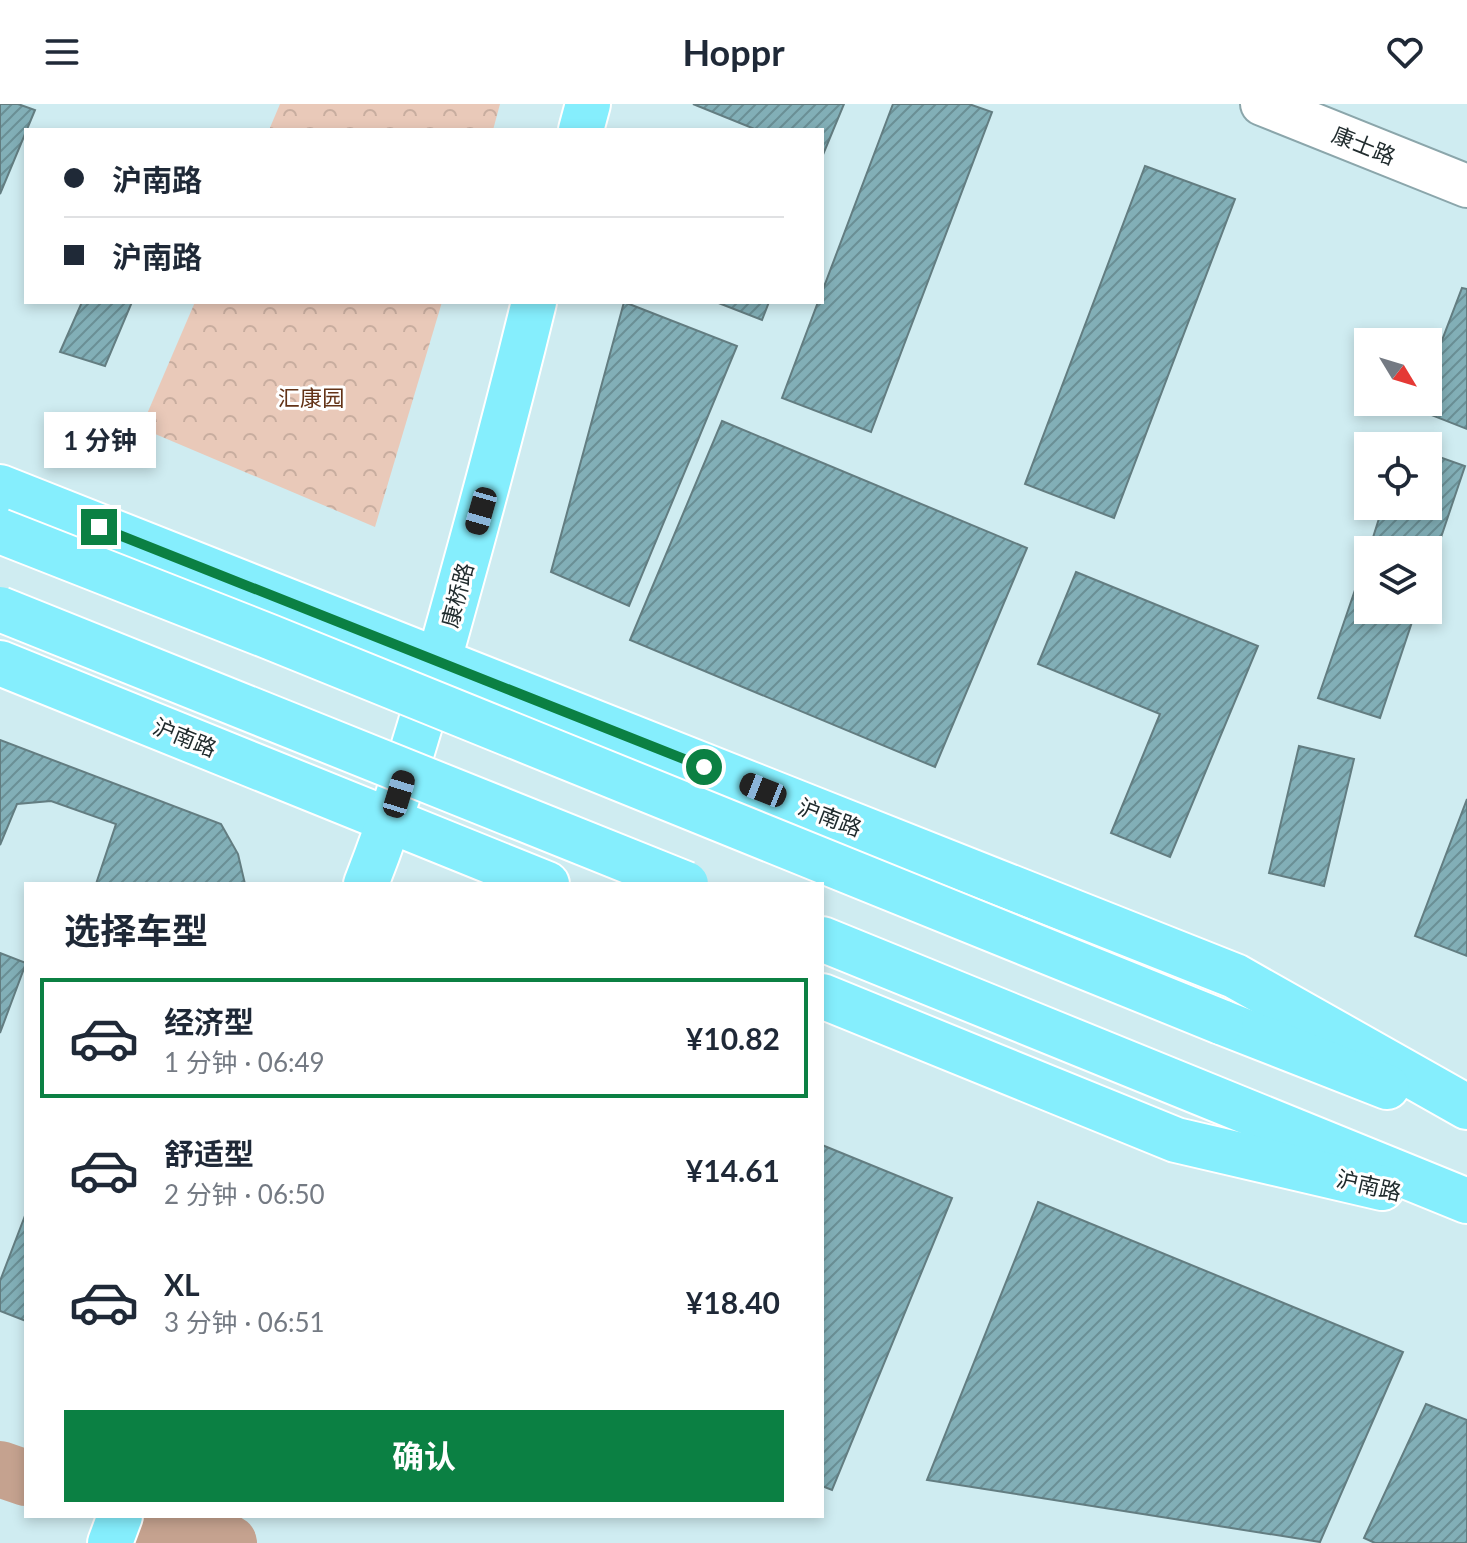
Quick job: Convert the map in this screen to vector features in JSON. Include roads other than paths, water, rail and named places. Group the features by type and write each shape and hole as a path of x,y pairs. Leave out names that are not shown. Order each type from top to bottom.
{"main road":[{"path":"582,128 588,104"},
{"name":"康桥路","path":"367,882 391,820 439,662 506,421 534,304"},
{"name":"沪南路","path":"0,487 1235,976 1467,1107"},
{"path":"0,531 1467,1119"},
{"path":"0,609 681,882"},
{"name":"沪南路","path":"0,663 542,882"},
{"path":"824,940 1467,1201"},
{"name":"沪南路","path":"824,997 1176,1140 1467,1208"},
{"path":"110,1543 119,1518"}],"street":[{"name":"康士路","path":"1262,104 1467,186"}],"waterway":[{"path":"0,1469 24,1477"},
{"path":"149,1518 229,1543"}],"park label":[{"name":"汇康园","path":"311,397"}]}
